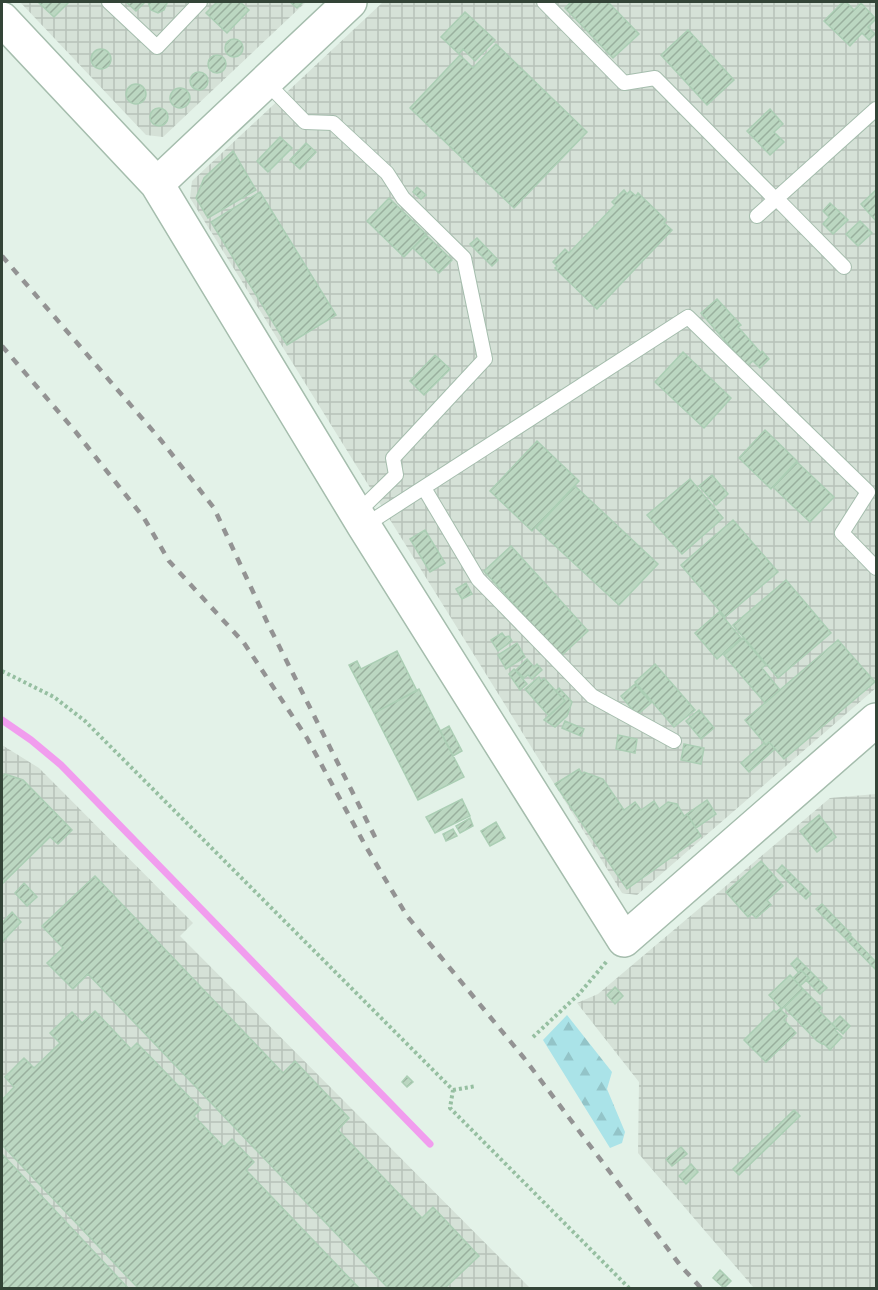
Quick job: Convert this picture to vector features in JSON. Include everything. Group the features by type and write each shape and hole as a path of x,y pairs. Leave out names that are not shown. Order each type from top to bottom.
{"street":[{"path":"156,184 350,2"},
{"path":"2,19 156,184 360,520 624,940 876,720"}],"lane":[{"path":"109,2 157,47 200,2"},
{"path":"544,2 624,83 655,78 844,267"},
{"path":"265,81 305,122 333,123 387,173 403,198 464,258 467,269 485,359 393,458 396,475 360,520"},
{"path":"757,216 876,109"},
{"path":"360,520 424,488 688,317 868,492 842,533 876,568"},
{"path":"424,488 478,579 592,696 674,741"}],"path":[{"path":"2,671 54,697 85,721 453,1090"},
{"path":"532,1037 579,994 624,940"},
{"path":"453,1090 476,1086"},
{"path":"453,1090 450,1108 629,1288"}],"shaded area":[{"path":"20,2 306,2 163,137 146,135"},
{"path":"383,2 876,2 876,688 637,895 622,893 190,198 192,181"},
{"path":"2,745 39,768 193,923 180,936 530,1288 2,1288"},
{"path":"876,794 876,1288 754,1288 638,1153 639,1082 577,1003 598,994 830,798"}],"green space":[{"path":"567,1015 612,1072 607,1089 625,1132 622,1143 610,1148 543,1040"}],"building":[{"path":"38,2 69,2 54,17"},
{"path":"126,2 145,2 136,11"},
{"path":"148,2 167,3 164,10 158,13 151,10"},
{"path":"217,2 240,2 249,10 227,33 206,13"},
{"path":"290,2 303,2 297,8"},
{"path":"571,2 608,2 639,34 613,58 565,8"},
{"path":"843,2 854,10 861,3 876,19 868,27 875,34 869,40 862,33 850,46 824,21"},
{"path":"465,12 495,40 475,61 463,49 459,54 441,37"},
{"path":"688,30 734,80 707,105 661,55"},
{"path":"230,39 238,39 243,44 241,55 230,57 225,52 225,44"},
{"path":"496,44 587,132 514,208 410,108 460,55 473,68"},
{"path":"101,49 108,52 111,59 108,66 101,69 94,66 91,59 94,52"},
{"path":"213,55 221,55 226,60 224,71 213,73 208,68 208,60"},
{"path":"195,72 203,72 208,77 206,88 195,90 190,85 190,77"},
{"path":"136,84 143,87 146,94 143,101 136,104 129,101 126,94 129,87"},
{"path":"180,88 187,91 190,98 187,105 180,108 173,105 170,98 173,91"},
{"path":"155,108 163,108 168,113 166,124 155,126 150,121 150,113"},
{"path":"770,109 783,124 774,132 784,142 770,155 747,131"},
{"path":"280,137 292,148 268,172 257,161"},
{"path":"306,143 316,152 300,169 290,160"},
{"path":"233,151 256,190 208,218 196,198 204,178"},
{"path":"417,187 426,195 421,199 413,192"},
{"path":"624,190 627,194 630,191 636,196 638,193 666,220 664,223 672,230 597,309 555,268 557,266 553,262 565,249 569,253 615,205 612,202"},
{"path":"876,190 876,221 861,204"},
{"path":"260,192 336,315 287,345 211,222"},
{"path":"389,198 426,234 404,257 367,221"},
{"path":"830,203 848,220 833,234 823,224 829,217 823,211"},
{"path":"860,221 872,233 858,246 846,234"},
{"path":"426,235 452,260 439,273 413,248"},
{"path":"477,238 498,260 492,266 470,244"},
{"path":"717,299 741,325 738,327 769,359 760,368 753,361 747,366 701,313"},
{"path":"683,352 731,398 704,428 655,382"},
{"path":"435,355 450,369 424,395 410,381"},
{"path":"765,430 797,461 771,489 739,458"},
{"path":"537,441 579,481 532,531 490,491"},
{"path":"797,462 834,497 810,522 773,487"},
{"path":"712,475 728,494 716,505 699,486"},
{"path":"690,479 723,518 682,554 647,515"},
{"path":"575,486 658,564 619,605 536,528"},
{"path":"733,520 778,572 725,617 681,565"},
{"path":"425,530 445,563 430,572 410,539"},
{"path":"511,546 588,631 561,656 484,571"},
{"path":"786,580 831,633 778,678 733,625"},
{"path":"466,583 472,594 462,599 456,589"},
{"path":"719,612 741,638 717,659 695,633"},
{"path":"502,633 505,637 509,636 512,641 498,651 491,640"},
{"path":"743,638 766,665 762,668 780,690 765,703 724,655"},
{"path":"838,640 875,682 784,759 769,742 766,745 745,720"},
{"path":"517,643 525,657 506,669 498,655"},
{"path":"397,651 417,691 374,713 349,665 357,661 361,669"},
{"path":"527,659 534,667 537,664 542,670 532,679 528,675 524,678 516,670"},
{"path":"655,664 695,710 674,727 635,682"},
{"path":"514,669 527,684 520,690 509,674"},
{"path":"539,677 541,681 544,678 565,701 549,716 525,689"},
{"path":"635,684 651,703 637,715 621,696"},
{"path":"559,688 572,702 567,716 555,727 544,720 565,701 556,691"},
{"path":"419,689 464,777 418,800 374,713"},
{"path":"699,710 714,728 701,739 686,721"},
{"path":"565,721 584,729 581,736 562,728"},
{"path":"449,726 462,751 453,756 440,731"},
{"path":"618,735 637,739 635,753 616,749"},
{"path":"769,742 775,749 749,772 741,763 764,743 766,745"},
{"path":"684,744 704,748 701,764 681,760"},
{"path":"579,769 582,774 584,772 603,779 624,810 635,802 641,810 654,801 659,809 668,802 677,804 684,816 687,814 701,836 627,889 555,784"},
{"path":"5,774 23,780 72,830 58,844 50,837 2,884 2,777"},
{"path":"462,799 470,816 435,833 426,817"},
{"path":"707,800 716,814 696,828 687,814"},
{"path":"819,815 836,837 817,852 800,831"},
{"path":"470,818 473,826 460,833 456,826"},
{"path":"496,822 505,838 490,846 481,831"},
{"path":"453,829 457,836 446,841 443,834"},
{"path":"761,861 783,886 767,900 771,905 756,918 752,914 748,917 726,892"},
{"path":"782,865 811,894 806,899 777,871"},
{"path":"95,876 283,1073 295,1061 349,1118 338,1130 422,1218 433,1207 479,1256 445,1288 388,1288 88,974 73,989 47,963 63,948 42,926"},
{"path":"24,883 37,897 27,906 15,893"},
{"path":"822,904 851,934 846,939 816,909"},
{"path":"12,912 21,922 2,942 2,923"},
{"path":"851,936 876,962 875,969 847,940"},
{"path":"797,958 827,988 820,994 806,980 809,978 801,970 799,973 791,964"},
{"path":"801,970 809,978 800,986 793,978"},
{"path":"790,975 803,989 782,1009 769,995"},
{"path":"615,987 623,996 615,1004 607,995"},
{"path":"803,989 822,1008 819,1011 842,1037 830,1050 817,1041 784,1007"},
{"path":"780,1009 787,1016 784,1020 796,1033 766,1062 744,1040 774,1010 776,1012"},
{"path":"95,1011 131,1049 137,1043 201,1109 194,1116 224,1147 232,1139 254,1162 246,1170 359,1288 138,1288 2,1145 2,1100 14,1087 5,1077 24,1058 34,1068 60,1043 50,1033 72,1012 82,1023"},
{"path":"840,1016 850,1026 843,1034 832,1024"},
{"path":"407,1076 413,1082 407,1087 402,1082"},
{"path":"794,1110 800,1116 739,1175 733,1169"},
{"path":"681,1147 687,1154 672,1166 666,1159"},
{"path":"2,1154 128,1288 2,1288"},
{"path":"691,1164 698,1172 686,1184 679,1176"},
{"path":"720,1270 731,1281 724,1288 713,1278"}],"waterway":[{"path":"2,720 61,765 430,1144"}],"railway":[{"path":"2,256 160,439 214,508 268,624 378,843"},
{"path":"2,346 75,431 144,518 169,561 244,643 307,738 365,845 407,916 524,1058 680,1265 701,1288"}]}
